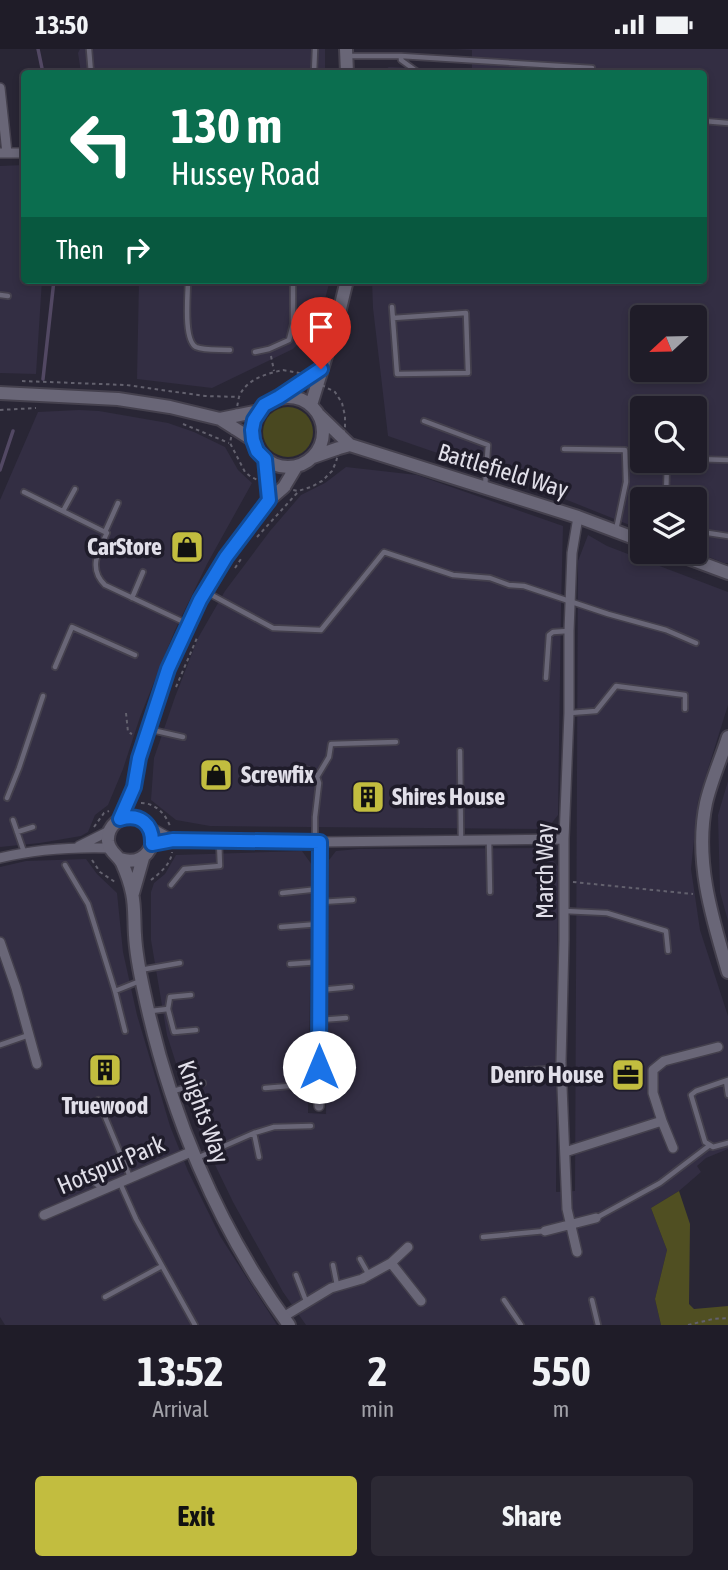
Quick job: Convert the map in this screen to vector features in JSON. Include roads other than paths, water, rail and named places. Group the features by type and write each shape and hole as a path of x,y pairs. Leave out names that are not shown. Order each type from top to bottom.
{"street":[{"path":"0,88 4,153"},
{"path":"315,410 321,369 346,284"},
{"path":"321,369 271,400 259,411 252,430 257,451 274,465 285,468 296,467 339,447 350,445"},
{"path":"0,393 118,399 170,407 220,419 253,440"},
{"path":"279,397 296,397 315,410 323,426 323,437 313,458"},
{"name":"Battlefield Way","path":"315,410 350,445 630,536"},
{"path":"220,419 259,411"},
{"path":"265,459 269,500"},
{"path":"120,819 134,787 139,758 168,669 188,624 226,557 269,500 284,487 296,467"},
{"name":"March Way","path":"577,1252 570,1226 566,1187 561,1068 569,631 572,553 578,517"},
{"path":"704,564 728,573"},
{"path":"728,737 706,803 701,842 708,896 728,972"},
{"path":"134,787 142,822 152,832 152,844 173,835"},
{"path":"0,858 78,847 110,848 109,831 120,819 127,817 173,835 218,840 318,842 564,839"},
{"path":"78,847 109,831"},
{"path":"318,842 319,1106"},
{"name":"Knights Way","path":"133,894 143,858 152,844"},
{"name":"Knights Way","path":"110,848 120,859 133,894 135,937 148,1011 171,1091 194,1155 226,1223 286,1321"},
{"path":"120,859 135,861 143,858"},
{"path":"0,942 37,1065"},
{"path":"673,1148 653,1093 653,1070 664,1061 718,1047"},
{"path":"565,1152 662,1121"},
{"name":"Hotspur Park","path":"44,1215 130,1178 194,1155"},
{"path":"545,1231 596,1219"},
{"path":"286,1321 307,1302 331,1288 369,1276 391,1263 408,1247"},
{"path":"391,1263 421,1301"}],"lane":[{"path":"89,49 91,70"},
{"path":"314,49 314,70"},
{"path":"346,53 592,70"},
{"path":"401,56 401,60 415,70"},
{"path":"707,121 728,123"},
{"path":"188,284 188,324 193,345 199,348 230,350"},
{"path":"255,352 289,340 293,324 293,284"},
{"path":"0,295 8,296"},
{"path":"392,307 397,374 468,373 466,313 393,318"},
{"path":"424,421 488,445 485,488"},
{"path":"564,449 625,450 626,482 616,530"},
{"path":"707,459 728,460"},
{"path":"63,511 75,489"},
{"path":"24,492 105,532"},
{"path":"118,503 97,554 98,578 105,585 188,624"},
{"path":"707,532 728,536"},
{"path":"205,591 273,628 321,630 384,552 453,575 490,578 509,585 524,586 696,643"},
{"path":"132,598 143,572"},
{"path":"55,667 72,627 135,655"},
{"path":"546,678 550,635 553,632 569,631"},
{"path":"569,713 596,711 616,686 685,695 685,709"},
{"path":"7,798 43,696"},
{"path":"146,734 183,737"},
{"path":"317,776 329,757 331,744 396,743"},
{"path":"460,751 461,841"},
{"path":"302,768 317,776 319,783 315,817 318,842"},
{"path":"13,820 24,853"},
{"path":"17,832 33,827"},
{"path":"171,885 184,869 220,866 218,840"},
{"path":"489,840 490,892"},
{"path":"65,866 88,904 125,1031"},
{"path":"282,893 320,889"},
{"path":"320,902 353,900"},
{"path":"564,911 607,913 666,931 668,951"},
{"path":"281,927 319,924"},
{"path":"115,991 140,976 180,963"},
{"path":"290,964 319,963"},
{"path":"319,990 351,988"},
{"path":"191,995 170,997 168,1009 174,1032 195,1030"},
{"path":"148,1011 168,1009"},
{"path":"319,1020 346,1018"},
{"path":"0,1045 29,1035"},
{"path":"319,1050 348,1050"},
{"path":"502,1072 561,1068"},
{"path":"728,1095 727,1080 691,1095 705,1142 713,1147 728,1143"},
{"path":"265,1087 338,1082"},
{"path":"171,1091 203,1083"},
{"path":"98,1100 130,1178"},
{"path":"194,1155 274,1127 311,1126"},
{"path":"254,1133 259,1157"},
{"path":"596,1219 660,1183 710,1145"},
{"path":"82,1172 103,1189"},
{"path":"120,1182 136,1219 195,1325"},
{"path":"483,1237 545,1231"},
{"path":"360,1259 369,1276"},
{"path":"333,1265 338,1286"},
{"path":"105,1297 162,1266"},
{"path":"296,1275 307,1302"},
{"path":"503,1300 521,1325"},
{"path":"592,1300 598,1325"}],"waterway":[{"path":"38,49 42,70"},
{"path":"43,379 54,284"},
{"path":"0,470 13,431"}],"place":[{"name":"CarStore","path":"187,547"},
{"name":"Screwfix","path":"216,775"},
{"name":"Shires House","path":"368,797"},
{"name":"Truewood","path":"105,1070"},
{"name":"Denro House","path":"628,1075"}]}
